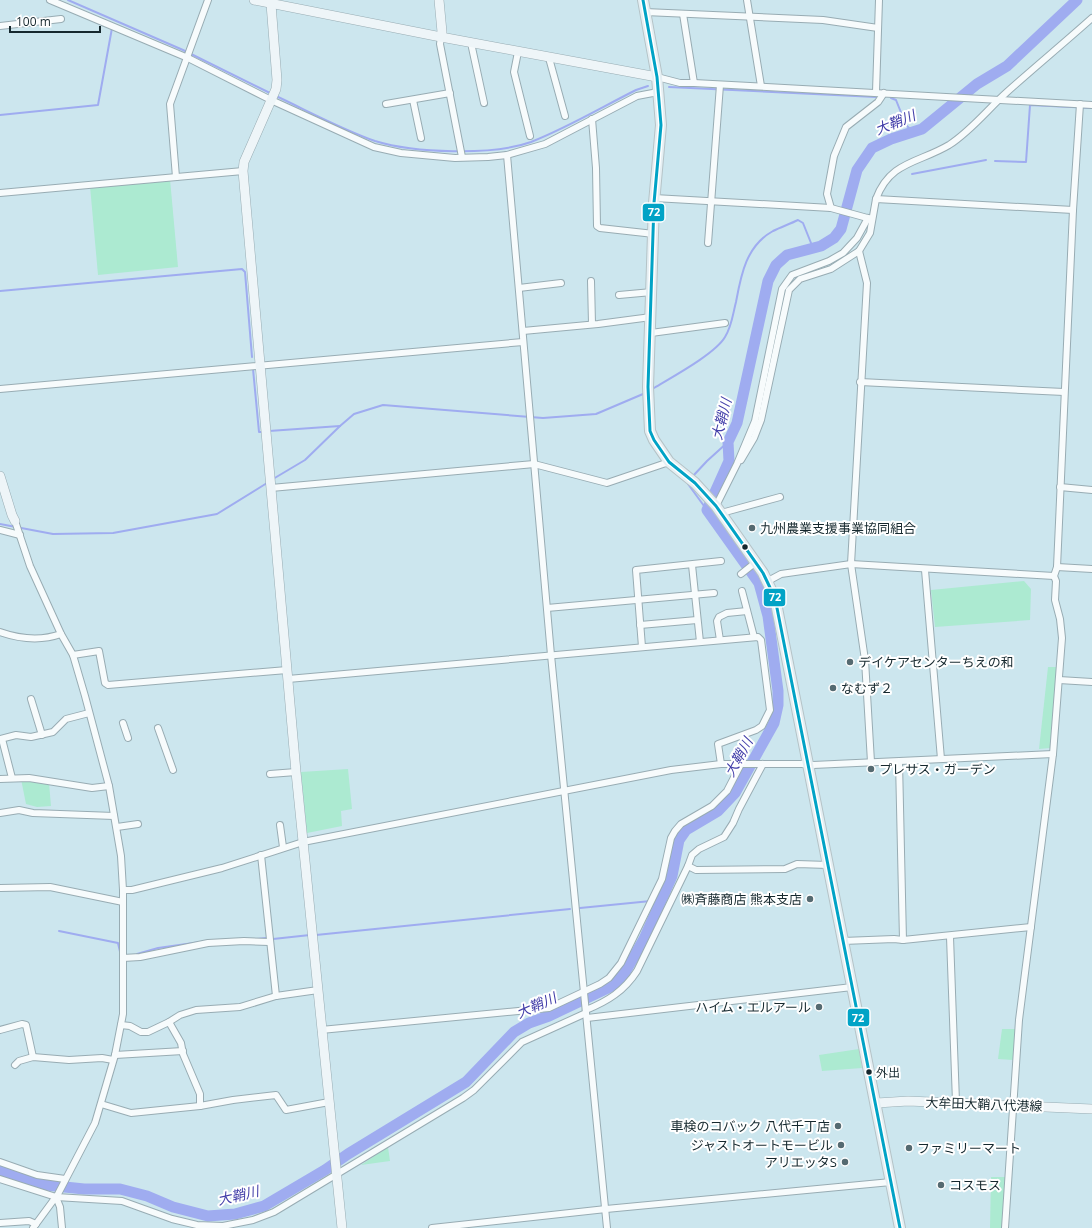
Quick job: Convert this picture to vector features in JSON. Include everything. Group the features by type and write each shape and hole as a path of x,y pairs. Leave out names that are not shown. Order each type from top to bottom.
{"main road":[{"path":"643,0 657,77 661,125 654,198 651,333 648,387 650,431 654,440 669,462 695,483 715,505 754,564 768,581 775,598 852,987 877,1103 900,1228"}],"street":[{"path":"50,0 273,95 374,147 401,154 462,154 488,157 508,155 545,144 637,96 658,92"},
{"path":"176,177 170,104 208,0"},
{"path":"257,0 549,58 694,84 876,92 884,94 940,96 1080,106 1092,105"},
{"path":"439,0 442,32 440,44 462,154"},
{"path":"747,0 760,86"},
{"path":"876,92 878,0"},
{"path":"271,4 277,80 273,95 244,162 243,171 296,772 342,1228"},
{"path":"645,12 823,20 878,28"},
{"path":"683,14 694,84"},
{"path":"737,464 745,455 761,420 789,290 800,279 831,269 859,251 870,233 871,219 876,199 881,188 896,171 911,161 949,144 996,100 1092,18"},
{"path":"0,26 61,19"},
{"path":"472,42 484,102"},
{"path":"518,52 514,72 530,136"},
{"path":"549,58 565,116"},
{"path":"708,243 720,86"},
{"path":"386,104 450,93"},
{"path":"831,208 827,194 834,156 846,128 878,102 884,94"},
{"path":"413,100 421,138"},
{"path":"1005,1228 1019,1020 1053,754 1059,680 1061,628 1055,600 1056,581 1054,576 1057,567 1073,210 1080,106"},
{"path":"592,119 596,168 597,226 600,228 654,234"},
{"path":"508,155 551,655 608,1228"},
{"path":"0,193 243,171"},
{"path":"654,198 831,208 861,215 871,219"},
{"path":"876,199 1073,210"},
{"path":"715,505 737,464 755,421 779,302 786,282 792,275 817,266 843,253 857,238 871,219"},
{"path":"859,251 867,284 860,382 851,564 865,660 871,762"},
{"path":"591,281 592,324"},
{"path":"519,288 560,283"},
{"path":"619,295 652,292"},
{"path":"523,330 592,324 651,316"},
{"path":"651,333 725,323"},
{"path":"0,389 523,342"},
{"path":"860,382 1064,392"},
{"path":"271,487 534,464 607,483 669,462"},
{"path":"0,476 30,566 61,634 73,655 94,736 103,758 109,786 117,827 123,890 121,1025 114,1057 95,1123 57,1196 35,1226 29,1221 0,1223"},
{"path":"1060,488 1092,490"},
{"path":"722,515 725,512 780,497"},
{"path":"0,530 20,534"},
{"path":"642,647 636,570 721,562"},
{"path":"741,574 754,564"},
{"path":"768,581 781,574 851,564 925,570 1054,576"},
{"path":"692,565 700,642"},
{"path":"1057,567 1092,569"},
{"path":"925,570 941,759"},
{"path":"742,591 754,637"},
{"path":"547,608 714,593"},
{"path":"720,640 717,621 719,617 727,613 747,611"},
{"path":"640,625 697,620"},
{"path":"0,632 28,639 51,638 61,634"},
{"path":"73,655 99,651 105,683 108,685 551,655 758,637 761,640 770,710 764,722 756,730 718,744 721,764"},
{"path":"1059,680 1092,682"},
{"path":"31,699 42,735"},
{"path":"12,778 1,739 16,735 31,737 53,732 66,719 89,713"},
{"path":"123,724 128,738"},
{"path":"158,728 173,770"},
{"path":"123,890 132,890 222,868 283,847 303,842 672,770 721,764 743,765 899,762 1053,754"},
{"path":"899,762 903,940"},
{"path":"0,1179 57,1196 122,1201 172,1219 197,1225 223,1227 253,1220 274,1212 336,1171 474,1090 522,1042 586,1012 605,1002 621,991 630,982 637,971 695,852 724,837 733,823 762,764"},
{"path":"321,1030 550,1008 600,984 616,970 653,897 665,871 671,838 674,831 681,824 707,809 720,798 727,791 743,765"},
{"path":"270,774 296,772"},
{"path":"0,779 29,778 92,788 109,786"},
{"path":"0,813 19,810 33,813 114,816"},
{"path":"117,827 138,824"},
{"path":"280,825 283,847"},
{"path":"261,855 269,942 276,996"},
{"path":"688,866 696,870 785,869 797,864 828,865"},
{"path":"0,888 50,887 123,902"},
{"path":"843,941 903,940 1031,927"},
{"path":"950,936 956,1102"},
{"path":"123,958 140,957 208,943 269,942"},
{"path":"586,1012 852,987"},
{"path":"121,1025 130,1026 141,1032 155,1030 180,1015 196,1010 240,1007 276,996 318,990"},
{"path":"169,1022 181,1043 200,1094 200,1106"},
{"path":"0,1030 22,1024 26,1025 33,1057"},
{"path":"15,1065 19,1061 33,1057 69,1060 183,1051"},
{"path":"101,1104 131,1114 276,1095 286,1110 329,1102"},
{"name":"大牟田大鞘八代港線","path":"877,1103 908,1101 956,1102 1092,1109"},
{"path":"0,1162 37,1174 65,1180"},
{"path":"432,1228 606,1208 891,1182"},
{"path":"57,1196 60,1207 62,1228"}],"green space":[{"path":"170,179 178,267 98,275 90,186"},
{"path":"1024,581 1031,589 1030,620 935,627 931,590"},
{"path":"1048,667 1057,667 1050,748 1039,749"},
{"path":"348,769 352,809 341,811 342,826 307,833 301,772"},
{"path":"21,779 49,783 51,806 37,807 26,804"},
{"path":"1002,1029 1016,1029 1013,1060 998,1059"},
{"path":"859,1049 862,1068 822,1071 819,1055"},
{"path":"388,1147 390,1161 361,1165"},
{"path":"991,1177 1006,1177 1002,1228 990,1228"}],"waterway":[{"path":"68,0 183,50 272,94"},
{"name":"大鞘川","path":"0,1171 36,1184 84,1189 120,1189 147,1196 173,1207 208,1216 235,1214 264,1206 325,1170 348,1154 466,1082 514,1032 529,1023 549,1016 612,986 624,974 644,939 672,876 679,840 686,830 718,811 735,793 774,723 778,705 778,691 768,616 759,583 707,510 729,461 728,442 737,423 768,281 776,265 787,255 821,246 834,238 841,229 857,170 872,148 891,139 922,129 977,84 1007,66 1077,0"},
{"path":"0,115 98,105 112,28"},
{"path":"276,96 375,141 410,148 475,151 515,146 531,142 571,124 636,90 648,86"},
{"path":"669,87 876,97"},
{"path":"891,98 896,100 906,125 913,132"},
{"path":"995,161 1026,162 1030,105 1092,108"},
{"path":"912,174 986,160"},
{"path":"654,388 682,372 720,344 731,324 746,262 751,253 764,237 773,231 798,220 803,223 813,248"},
{"path":"0,291 242,269 245,272 252,357"},
{"path":"253,369 259,432 262,432"},
{"path":"273,479 305,460 354,414 383,405 543,418 596,414 643,394"},
{"path":"269,431 340,426"},
{"path":"693,476 728,442"},
{"path":"689,482 688,484 707,510"},
{"path":"0,524 53,534 113,533 217,514 267,483"},
{"path":"580,908 661,900"},
{"path":"316,935 570,909"},
{"path":"59,931 118,943 121,956"},
{"path":"273,939 310,935"},
{"path":"257,939 266,938"},
{"path":"137,954 158,948 215,940"}],"transit line":[{"name":"72","path":"643,0 657,77 661,125 654,203 648,387 650,431 654,440 669,462 695,483 716,506 763,573 775,598 900,1228"}],"place":[{"name":"九州農業支援事業協同組合","path":"752,528"},
{"name":"デイケアセンターちえの和","path":"850,662"},
{"name":"なむず２","path":"833,688"},
{"name":"プレサス・ガーデン","path":"871,769"},
{"name":"㈱斉藤商店 熊本支店","path":"810,899"},
{"name":"ハイム・エルアール","path":"819,1007"},
{"name":"外出","path":"869,1072"},
{"name":"車検のコバック 八代千丁店","path":"838,1126"},
{"name":"ジャストオートモービル","path":"841,1145"},
{"name":"ファミリーマート","path":"909,1148"},
{"name":"アリエッタS","path":"845,1162"},
{"name":"コスモス","path":"941,1185"}]}
